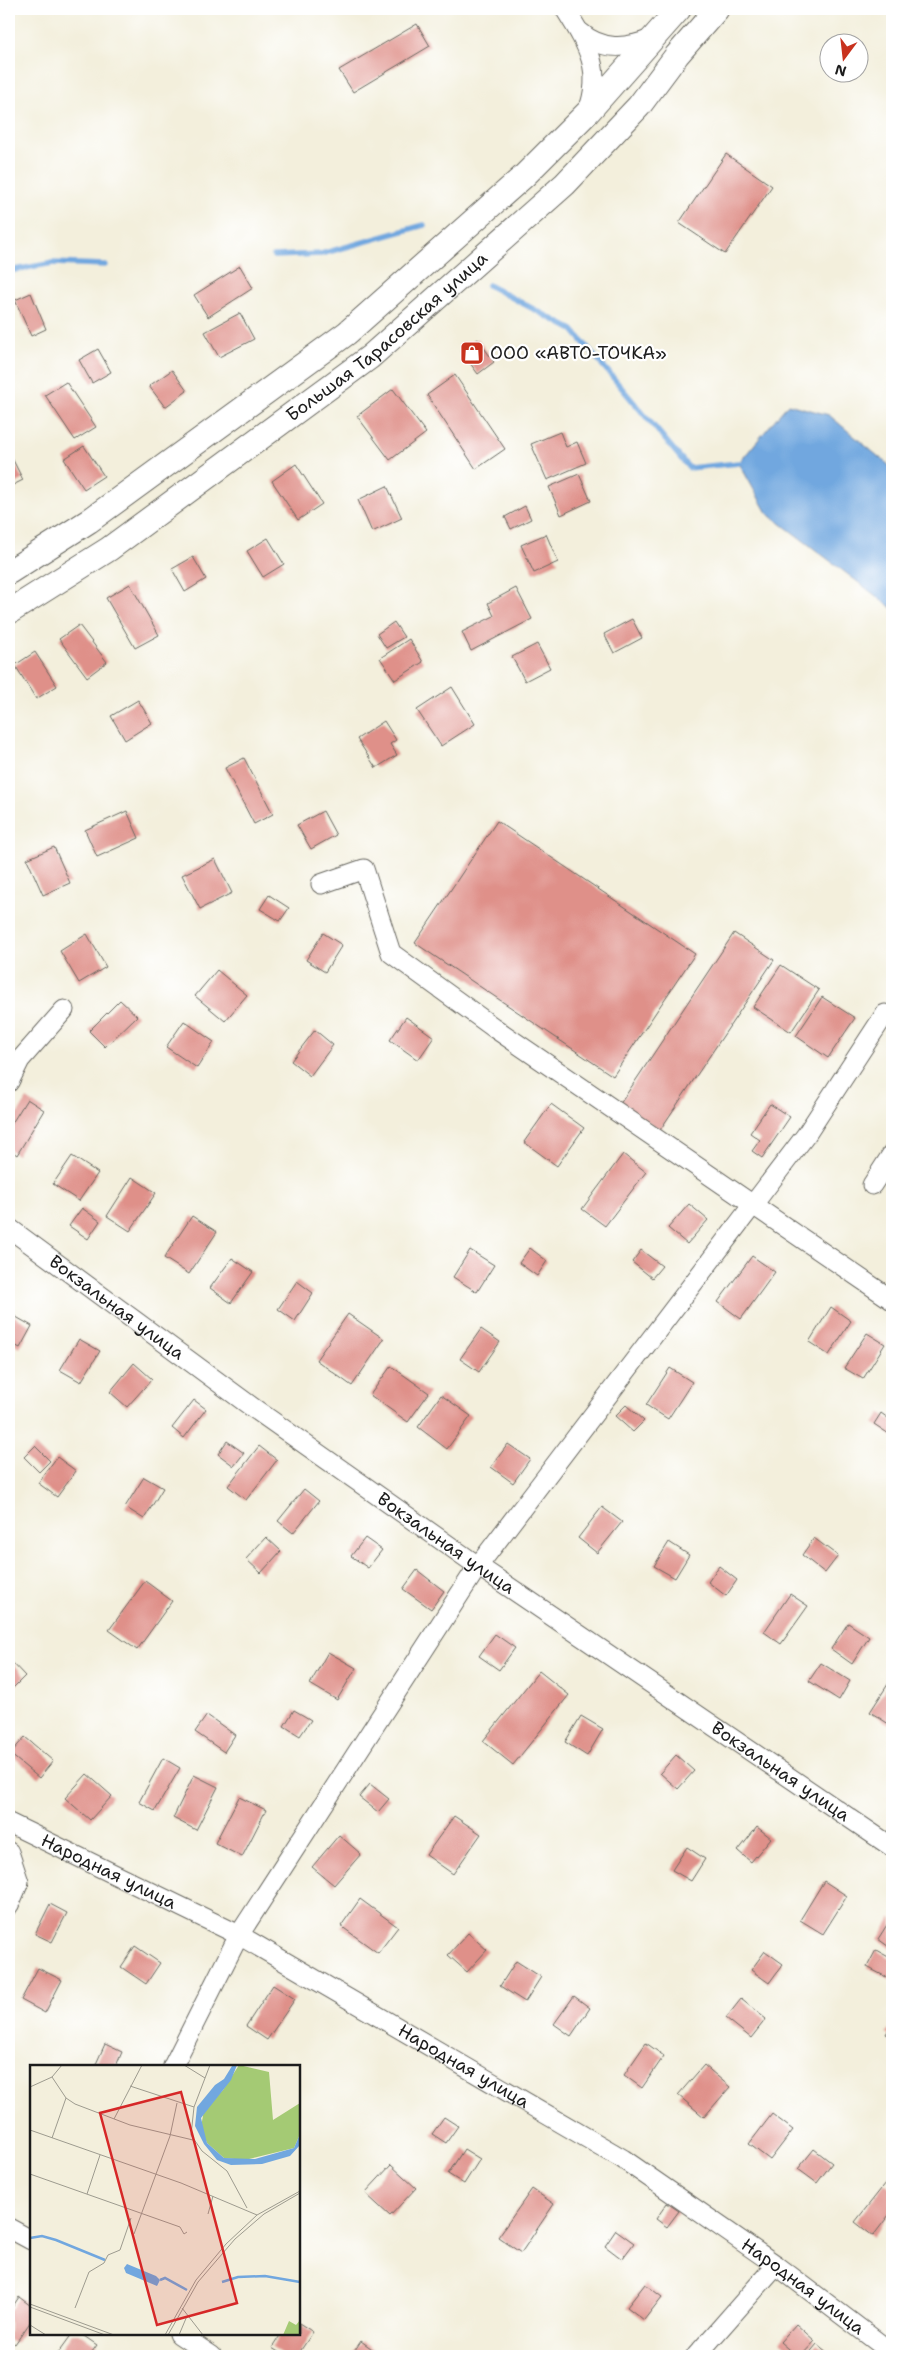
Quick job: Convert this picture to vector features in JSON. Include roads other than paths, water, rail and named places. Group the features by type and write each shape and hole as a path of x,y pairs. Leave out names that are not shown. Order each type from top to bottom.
{"street":[{"path":"565,9 580,32 595,70 593,98 588,112"},
{"name":"Большая Тарасовская улица","path":"9,572 89,521 348,333 524,176 588,112 679,9"},
{"name":"Большая Тарасовская улица","path":"9,612 109,549 370,357 564,184 640,106 677,55 717,9"},
{"path":"580,32 590,41 613,48 638,44 651,39"},
{"path":"321,884 364,869 391,953 493,1027 892,1300"},
{"path":"9,1082 20,1060 64,1010"},
{"path":"174,2065 239,1935 478,1566 806,1135 885,1014"},
{"path":"872,1185 892,1154"},
{"name":"Вокзальная улица","path":"9,1228 252,1407 478,1566 892,1847"},
{"name":"Народная улица","path":"9,1823 239,1935 623,2159 776,2265 892,2353"},
{"path":"9,1852 18,1882 9,1905"},
{"path":"9,2228 30,2239"},
{"path":"696,2356 776,2265"},
{"path":"180,2335 212,2356"}],"water":[{"path":"788,404 829,415 892,468 892,608 767,513 739,463"}],"waterway":[{"path":"274,256 321,254 424,225"},
{"path":"9,271 53,263 105,265"},
{"path":"488,285 573,330 689,468 739,463"}],"place":[{"name":"ООО «АВТО-ТОЧКА»","path":"472,353"}]}
